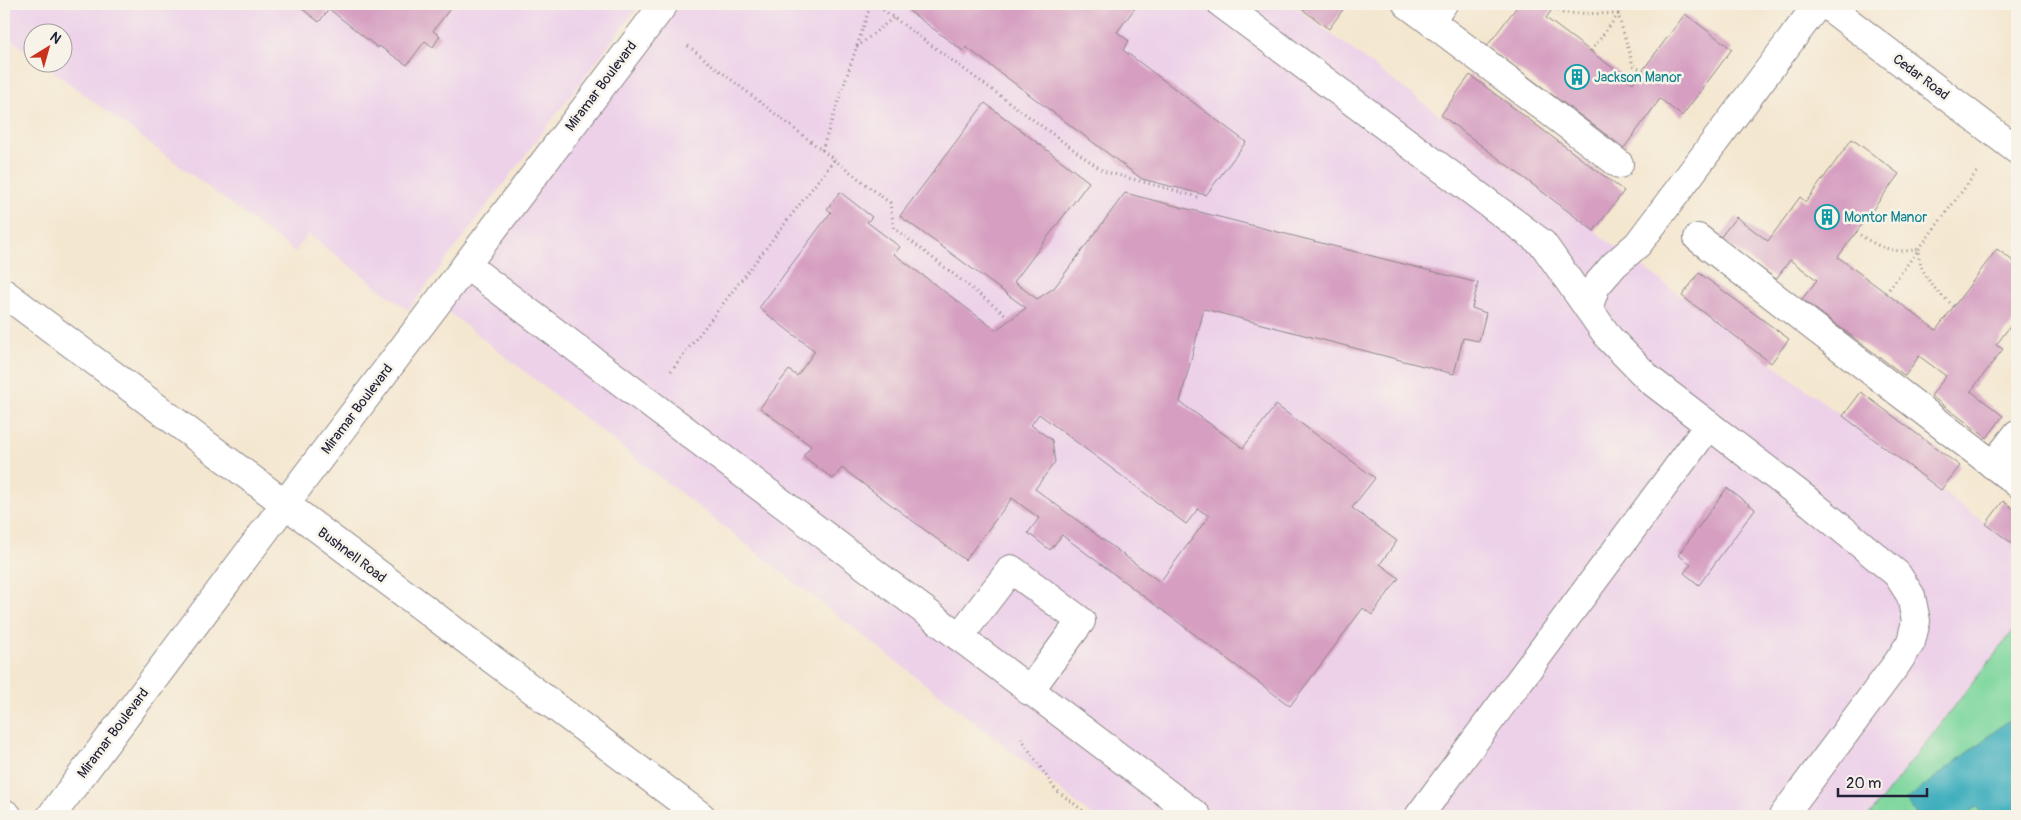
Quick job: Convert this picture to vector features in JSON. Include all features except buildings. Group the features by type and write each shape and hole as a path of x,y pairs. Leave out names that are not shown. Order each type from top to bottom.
{"street":[{"name":"Miramar Boulevard","path":"51,816 284,504 664,4"},
{"path":"1222,4 1543,244 1609,338 1650,380 1812,504 1897,574 1911,596 1916,621 1911,642 1784,816"},
{"path":"1407,4 1437,12 1619,164"},
{"path":"1588,308 1596,286 1614,265 1638,244 1818,4"},
{"name":"Cedar Road","path":"1825,4 2017,150"},
{"path":"1698,238 2017,483"},
{"path":"466,265 1197,816"},
{"name":"Bushnell Road","path":"4,293 700,816"},
{"path":"1419,816 1709,426"},
{"path":"1993,465 2017,434"},
{"path":"958,637 1011,569 1081,621 1029,690"},
{"path":"4,813 8,816"}],"path":[{"path":"822,150 871,4"},
{"path":"875,4 1103,171 1198,198"},
{"path":"1591,51 1626,4"},
{"path":"1554,7 1563,13 1618,14"},
{"path":"1618,14 1633,65 1642,72"},
{"path":"856,48 893,18"},
{"path":"688,46 890,203 894,228 1006,315"},
{"path":"671,371 834,160"},
{"path":"1886,293 1978,170"},
{"path":"1856,232 1879,247 1908,252 1918,249"},
{"path":"1918,249 1918,258 1926,277 1934,288 1954,306"},
{"path":"1021,738 1055,789 1090,816"}],"shaded area":[{"path":"4,4 640,4 408,310 308,234 295,252 54,72 72,72 72,22 22,22 22,48 4,34"},
{"path":"664,4 1291,4 2017,547 2017,626 1870,816 1092,816 437,303"}],"green space":[{"path":"2017,626 2017,816 1869,816"}],"water":[{"path":"2012,718 2017,724 2017,816 1985,816 1976,807 1964,816 1918,816 1906,800"}],"place":[{"name":"Jackson Manor","path":"1577,77"},
{"name":"Montor Manor","path":"1827,217"}]}
